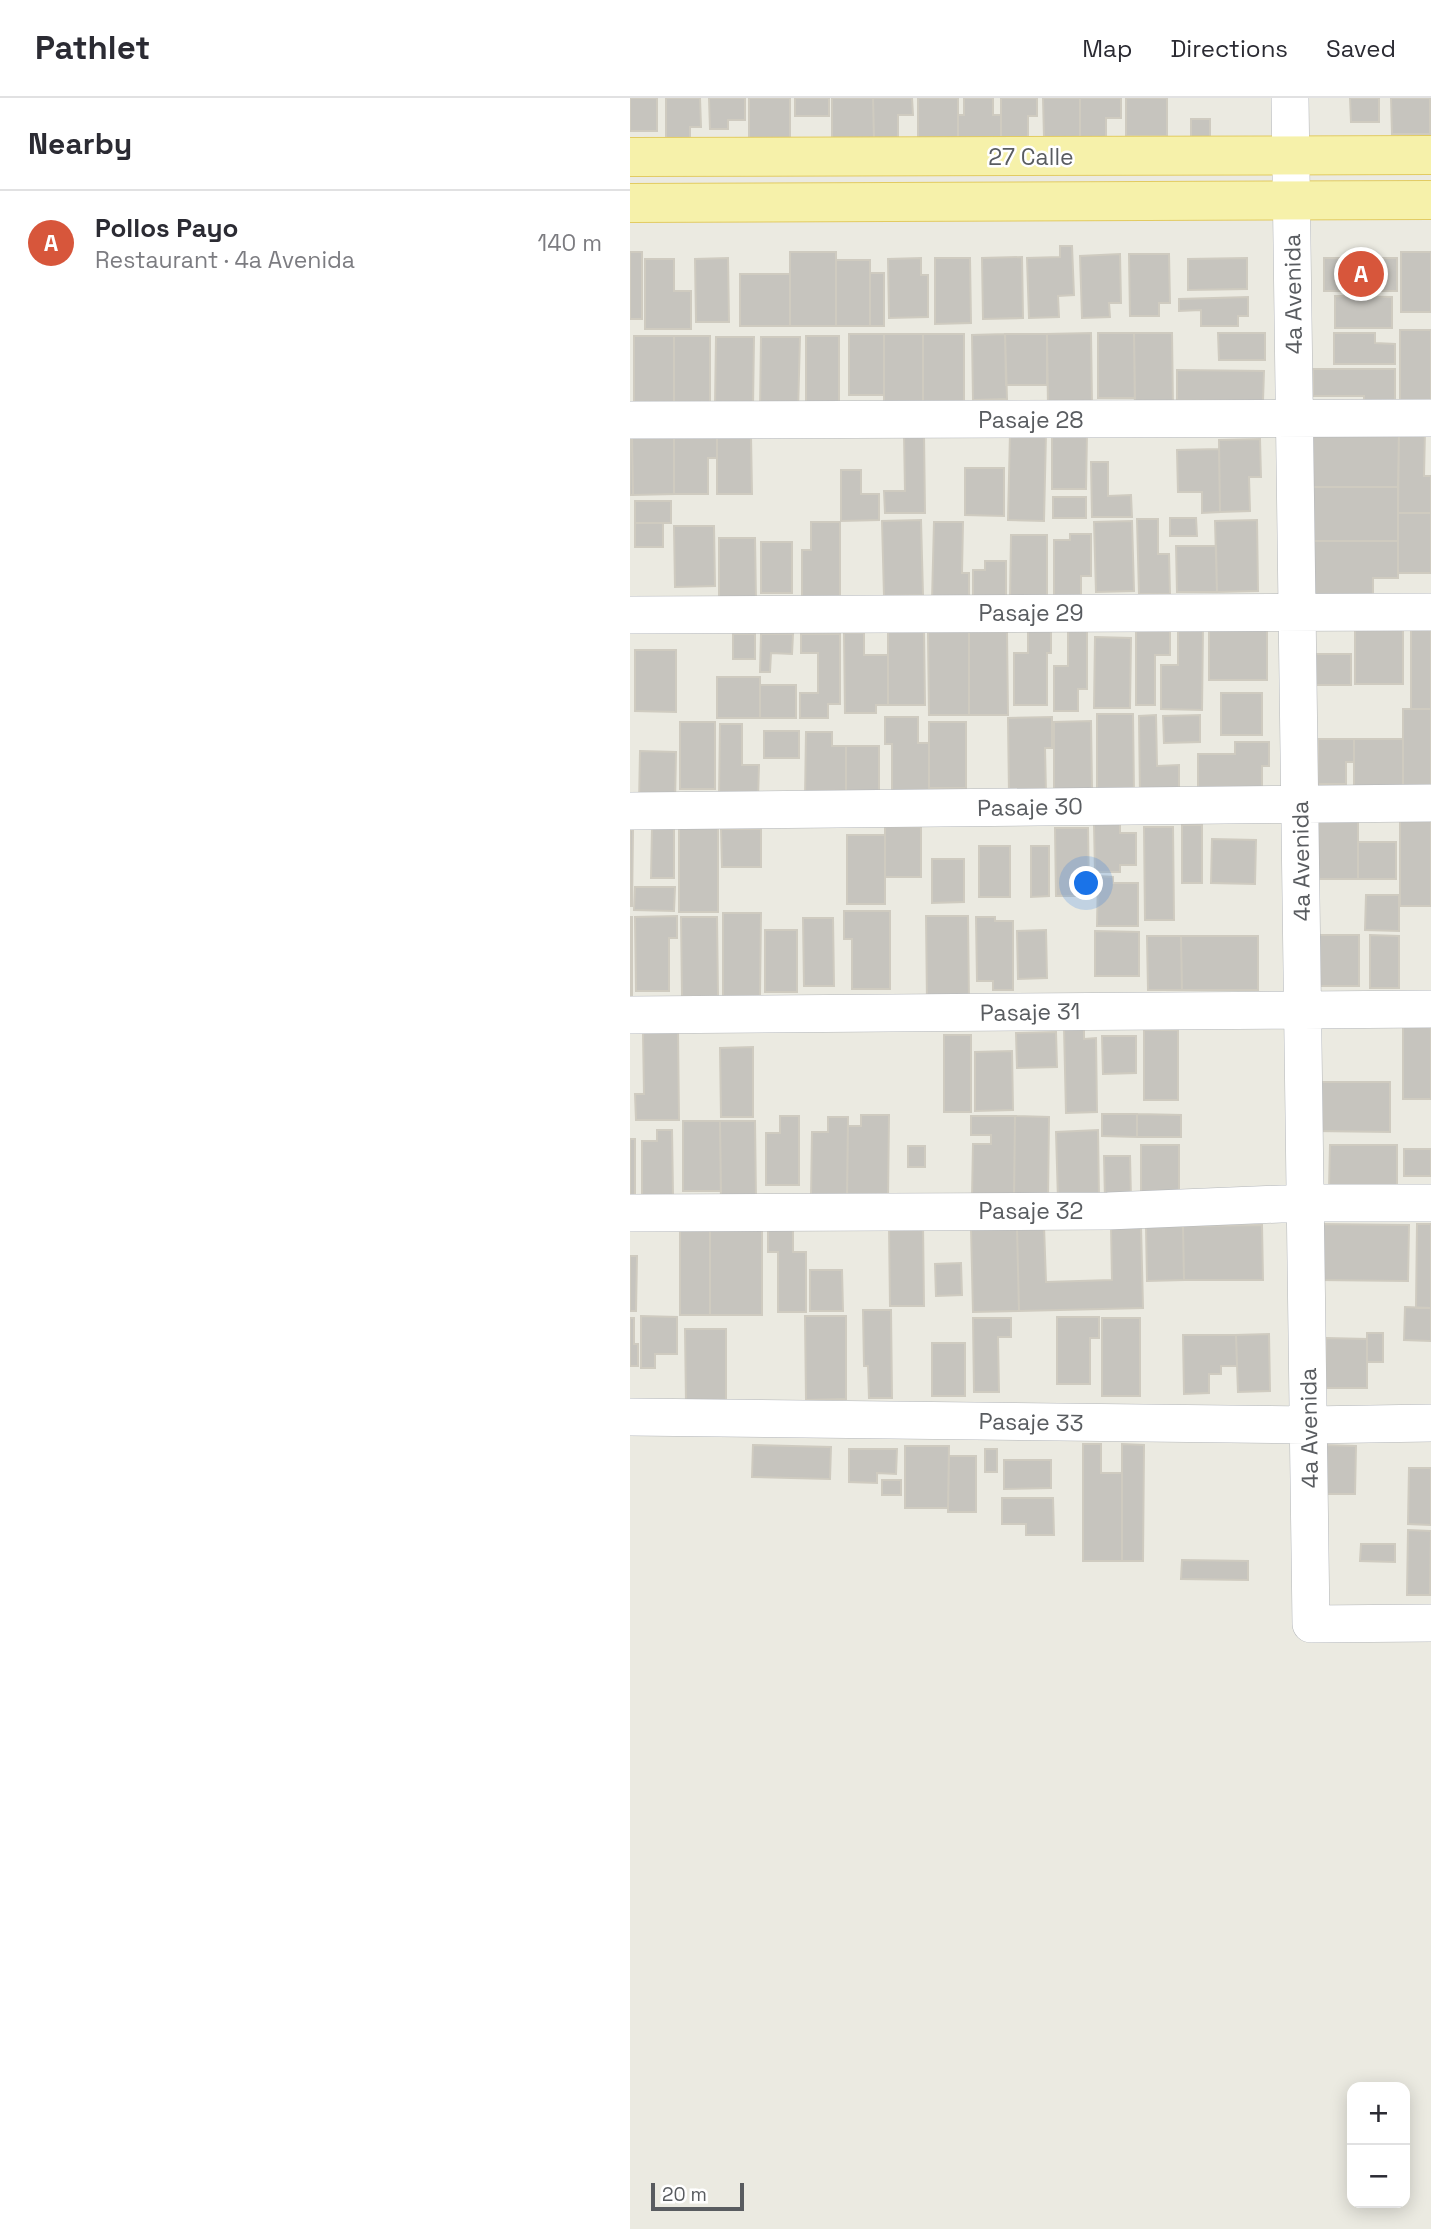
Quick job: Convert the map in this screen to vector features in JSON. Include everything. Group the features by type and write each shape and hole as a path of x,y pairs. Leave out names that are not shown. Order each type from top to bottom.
{"main road":[{"name":"27 Calle","path":"630,157 1431,155"},
{"name":"27 Calle","path":"630,202 1431,200"}],"street":[{"name":"4a Avenida","path":"1290,98 1311,1623 1431,1623"},
{"name":"Pasaje 28","path":"630,420 1431,418"},
{"name":"Pasaje 29","path":"630,615 1431,611"},
{"name":"Pasaje 30","path":"630,811 1431,803"},
{"name":"Pasaje 31","path":"630,1015 1431,1009"},
{"name":"Pasaje 32","path":"630,1213 1108,1211 1306,1203 1431,1203"},
{"name":"Pasaje 33","path":"630,1417 1308,1425 1431,1423"}],"building":[{"path":"630,98 657,98 657,131 630,131"},
{"path":"666,98 700,98 701,127 690,127 690,139 666,139"},
{"path":"709,98 745,98 745,120 728,120 728,129 710,129"},
{"path":"749,98 790,98 790,140 749,140"},
{"path":"795,98 829,98 829,116 795,116"},
{"path":"832,98 873,98 874,139 832,139"},
{"path":"873,98 912,98 913,115 898,115 898,139 874,139"},
{"path":"918,98 958,98 958,142 918,142"},
{"path":"964,98 993,98 993,115 1001,115 1001,141 958,142 958,115 964,115"},
{"path":"1001,98 1037,98 1037,116 1028,116 1028,141 1001,141"},
{"path":"1043,98 1080,98 1080,137 1044,137"},
{"path":"1080,98 1121,98 1121,118 1106,118 1106,137 1080,137"},
{"path":"1126,98 1167,98 1167,136 1126,136"},
{"path":"1350,98 1379,98 1379,122 1351,122"},
{"path":"1391,98 1430,98 1430,134 1392,134"},
{"path":"1191,119 1210,119 1210,138 1191,138"},
{"path":"1060,246 1072,246 1074,295 1058,296 1059,317 1029,318 1027,258 1060,257"},
{"path":"630,252 642,252 642,319 630,319"},
{"path":"790,252 836,252 836,326 790,326"},
{"path":"1401,252 1431,252 1431,312 1401,312"},
{"path":"1120,254 1121,303 1109,303 1110,317 1082,318 1080,256"},
{"path":"1129,254 1169,254 1170,303 1159,303 1159,316 1130,316"},
{"path":"1022,257 1023,318 983,319 982,258"},
{"path":"728,258 729,322 696,322 695,259"},
{"path":"921,258 921,275 928,275 928,317 889,318 888,259"},
{"path":"935,258 970,258 971,323 935,324"},
{"path":"1247,258 1247,289 1188,290 1188,259"},
{"path":"1324,258 1397,258 1397,291 1324,291"},
{"path":"645,259 674,259 674,291 691,291 691,329 645,329"},
{"path":"836,260 870,260 870,326 836,326"},
{"path":"870,273 884,273 884,326 870,326"},
{"path":"740,274 790,274 790,326 740,326"},
{"path":"1335,296 1392,297 1392,328 1335,328"},
{"path":"1248,297 1248,316 1238,316 1238,326 1201,326 1201,310 1179,311 1179,299"},
{"path":"1400,330 1431,330 1431,407 1400,407"},
{"path":"1091,333 1092,405 1048,406 1047,334"},
{"path":"1098,333 1134,333 1135,398 1098,398"},
{"path":"1134,333 1172,333 1173,410 1135,410"},
{"path":"1218,333 1265,333 1265,360 1219,360"},
{"path":"1334,333 1375,333 1375,343 1395,344 1395,364 1334,364"},
{"path":"849,334 884,334 884,395 849,395"},
{"path":"884,334 923,334 923,409 884,409"},
{"path":"923,334 964,334 964,408 923,409"},
{"path":"1005,334 1047,334 1047,385 1006,385"},
{"path":"1005,334 1007,399 973,400 972,335"},
{"path":"634,336 674,336 674,406 634,406"},
{"path":"674,336 710,336 710,406 674,406"},
{"path":"806,336 839,336 839,411 806,411"},
{"path":"716,337 754,337 753,407 715,407"},
{"path":"761,337 800,337 798,412 760,411"},
{"path":"1313,369 1395,369 1395,402 1364,402 1364,396 1313,396"},
{"path":"1177,370 1264,371 1263,401 1177,400"},
{"path":"1311,430 1399,430 1398,487 1311,487"},
{"path":"1399,430 1425,430 1424,476 1431,476 1431,513 1398,513"},
{"path":"1052,432 1087,433 1086,489 1052,489"},
{"path":"1010,433 1046,433 1044,521 1008,520"},
{"path":"904,434 924,434 925,513 885,513 884,491 905,491"},
{"path":"674,436 674,494 633,495 632,437"},
{"path":"674,436 717,436 717,458 708,458 708,494 674,494"},
{"path":"717,436 751,436 752,494 717,494"},
{"path":"632,437 633,495 630,495"},
{"path":"1260,439 1261,477 1249,477 1250,511 1220,512 1219,440"},
{"path":"1219,449 1220,512 1202,513 1202,492 1178,492 1177,450"},
{"path":"1091,462 1108,462 1108,496 1131,495 1132,517 1092,517"},
{"path":"965,468 1004,468 1004,516 965,515"},
{"path":"841,470 861,470 861,494 879,494 879,520 841,521"},
{"path":"1311,487 1398,487 1398,541 1311,541"},
{"path":"1053,497 1086,497 1086,518 1053,518"},
{"path":"635,501 671,501 671,523 635,523"},
{"path":"1398,513 1431,513 1431,573 1398,573"},
{"path":"1170,518 1196,518 1197,536 1170,536"},
{"path":"1137,519 1158,519 1158,554 1169,554 1170,594 1139,594"},
{"path":"921,520 923,595 884,596 882,521"},
{"path":"1257,520 1258,591 1217,592 1215,521"},
{"path":"1132,521 1134,591 1096,592 1094,522"},
{"path":"811,522 840,522 840,599 802,599 802,550 811,550"},
{"path":"934,522 963,522 962,573 969,573 969,601 932,601"},
{"path":"635,523 663,523 663,547 635,547"},
{"path":"674,526 714,526 715,586 675,587"},
{"path":"1070,534 1091,534 1091,576 1081,576 1081,596 1054,596 1054,540 1070,540"},
{"path":"1011,535 1047,535 1047,600 1010,600"},
{"path":"719,538 755,538 756,602 719,602"},
{"path":"1311,541 1398,541 1398,578 1373,578 1373,601 1311,601"},
{"path":"761,542 792,542 792,593 761,593"},
{"path":"1176,546 1216,546 1217,592 1177,592"},
{"path":"985,561 1006,561 1006,601 973,601 973,570 985,570"},
{"path":"1355,624 1403,624 1403,684 1355,684"},
{"path":"1411,625 1431,625 1431,709 1411,709"},
{"path":"1178,627 1203,627 1202,710 1161,709 1161,665 1178,665"},
{"path":"1209,628 1267,628 1267,680 1209,680"},
{"path":"1087,629 1087,689 1078,689 1078,711 1054,711 1054,666 1068,666 1068,630"},
{"path":"1136,629 1170,629 1170,655 1155,655 1155,705 1136,705"},
{"path":"924,631 925,705 888,705 888,632"},
{"path":"1028,631 1051,631 1051,653 1047,653 1047,705 1014,705 1014,653 1028,653"},
{"path":"928,632 969,632 969,715 929,715"},
{"path":"969,632 1007,632 1008,715 969,715"},
{"path":"844,633 864,633 864,655 888,655 888,705 876,705 876,713 845,713"},
{"path":"733,634 755,634 755,659 733,659"},
{"path":"761,634 793,634 792,654 771,653 770,672 760,672"},
{"path":"801,634 840,634 840,704 828,704 828,718 800,718 800,693 818,693 818,653 801,653"},
{"path":"1095,637 1131,638 1130,708 1094,708"},
{"path":"635,650 676,650 676,712 635,711"},
{"path":"1314,654 1351,654 1351,685 1314,685"},
{"path":"717,677 760,677 760,718 717,718"},
{"path":"760,685 796,685 796,718 760,718"},
{"path":"1221,693 1262,693 1262,735 1221,735"},
{"path":"1403,709 1431,709 1431,793 1403,793"},
{"path":"1097,714 1133,714 1134,795 1097,795"},
{"path":"1156,715 1157,766 1179,765 1179,796 1140,797 1139,716"},
{"path":"1200,715 1200,742 1164,743 1163,716"},
{"path":"885,717 918,717 918,743 929,743 929,798 892,798 892,744 885,744"},
{"path":"1052,717 1052,748 1045,748 1046,794 1009,794 1008,718"},
{"path":"1091,721 1092,789 1054,790 1054,722"},
{"path":"680,722 715,722 715,789 680,789"},
{"path":"929,722 966,722 966,788 929,788"},
{"path":"720,724 742,724 742,765 759,765 758,799 719,799"},
{"path":"764,731 799,731 799,758 764,758"},
{"path":"806,732 832,732 832,746 846,746 846,799 805,799"},
{"path":"1318,739 1354,739 1354,762 1346,762 1346,784 1318,784"},
{"path":"1354,739 1403,739 1403,793 1354,793"},
{"path":"1235,742 1269,742 1269,766 1262,766 1262,792 1198,792 1198,754 1235,754"},
{"path":"846,746 879,746 879,799 846,799"},
{"path":"640,751 676,752 675,804 639,804"},
{"path":"1315,819 1358,819 1358,879 1315,879"},
{"path":"1400,819 1431,819 1431,906 1400,906"},
{"path":"1094,824 1120,824 1120,833 1136,833 1136,865 1120,865 1120,872 1095,872"},
{"path":"1182,825 1202,825 1202,883 1182,883"},
{"path":"885,827 921,827 921,877 885,877"},
{"path":"1144,827 1173,827 1174,920 1145,920"},
{"path":"652,828 674,828 674,878 651,878"},
{"path":"679,828 718,828 718,912 679,912"},
{"path":"1055,828 1088,828 1089,896 1056,896"},
{"path":"721,829 761,829 761,867 722,867"},
{"path":"630,830 633,830 632,906 630,906"},
{"path":"847,835 885,835 885,904 847,904"},
{"path":"1212,839 1256,840 1255,884 1211,883"},
{"path":"1358,842 1396,842 1396,879 1358,879"},
{"path":"979,846 1010,846 1010,897 979,897"},
{"path":"1031,846 1049,846 1049,896 1031,897"},
{"path":"932,859 964,859 964,902 932,903"},
{"path":"1098,876 1113,877 1113,883 1138,883 1138,926 1097,926"},
{"path":"635,887 675,887 674,911 634,910"},
{"path":"1366,895 1399,895 1399,931 1365,930"},
{"path":"844,911 890,911 890,989 852,989 852,939 844,939"},
{"path":"723,913 761,913 760,996 723,996"},
{"path":"677,916 677,938 669,938 669,991 636,991 635,917"},
{"path":"926,916 968,916 969,1002 927,1002"},
{"path":"632,917 632,1000 630,1000"},
{"path":"681,917 717,917 718,996 682,996"},
{"path":"976,917 1013,921 1013,990 993,990 993,981 977,981"},
{"path":"803,918 833,918 834,986 804,986"},
{"path":"765,930 797,930 797,992 765,992"},
{"path":"1046,930 1047,978 1018,979 1017,931"},
{"path":"1095,931 1139,932 1139,976 1095,976"},
{"path":"1318,935 1359,935 1359,986 1318,986"},
{"path":"1370,935 1399,936 1399,988 1370,988"},
{"path":"1147,936 1181,936 1182,990 1148,990"},
{"path":"1181,936 1258,936 1258,990 1182,990"},
{"path":"1403,1025 1431,1025 1431,1099 1403,1099"},
{"path":"1064,1027 1084,1027 1084,1039 1096,1038 1097,1112 1066,1113"},
{"path":"1144,1030 1178,1030 1178,1100 1144,1100"},
{"path":"678,1031 679,1120 636,1120 635,1094 644,1094 643,1032"},
{"path":"1056,1032 1057,1067 1017,1068 1016,1033"},
{"path":"944,1035 971,1035 971,1112 944,1112"},
{"path":"1102,1036 1136,1036 1136,1073 1103,1074"},
{"path":"753,1047 753,1117 721,1117 720,1048"},
{"path":"1012,1051 1013,1110 975,1111 975,1052"},
{"path":"1315,1082 1390,1082 1390,1132 1315,1131"},
{"path":"1102,1114 1137,1114 1137,1137 1102,1136"},
{"path":"1137,1114 1181,1115 1181,1137 1137,1137"},
{"path":"861,1115 889,1115 888,1198 847,1198 848,1126 861,1126"},
{"path":"780,1116 799,1116 799,1185 766,1185 766,1133 780,1133"},
{"path":"971,1116 1015,1116 1014,1199 972,1198 973,1144 991,1144 991,1135 971,1135"},
{"path":"1015,1116 1049,1117 1048,1199 1014,1199"},
{"path":"828,1117 848,1117 847,1198 811,1197 812,1132 828,1132"},
{"path":"683,1121 720,1121 721,1191 683,1191"},
{"path":"720,1121 755,1121 756,1201 721,1202"},
{"path":"657,1130 672,1130 673,1195 642,1195 642,1141 657,1141"},
{"path":"1098,1130 1099,1199 1058,1200 1056,1132"},
{"path":"630,1139 635,1139 635,1196 630,1196"},
{"path":"1141,1145 1179,1145 1179,1201 1141,1201"},
{"path":"1330,1145 1397,1145 1397,1190 1329,1189"},
{"path":"908,1146 925,1146 925,1167 908,1167"},
{"path":"1404,1149 1431,1149 1431,1176 1404,1176"},
{"path":"1104,1156 1130,1156 1131,1199 1105,1200"},
{"path":"1320,1224 1409,1225 1408,1281 1319,1280"},
{"path":"1417,1224 1431,1224 1431,1308 1416,1308"},
{"path":"889,1225 923,1225 924,1306 890,1306"},
{"path":"1262,1225 1263,1280 1184,1280 1183,1226"},
{"path":"1044,1226 1046,1282 1112,1280 1111,1226 1141,1226 1143,1308 1019,1311 1017,1227"},
{"path":"1183,1226 1184,1280 1147,1281 1146,1227"},
{"path":"1017,1227 1019,1311 973,1312 971,1228"},
{"path":"680,1230 710,1230 710,1315 680,1315"},
{"path":"710,1230 762,1230 762,1315 710,1315"},
{"path":"768,1230 793,1230 793,1252 806,1252 806,1312 778,1312 778,1252 768,1252"},
{"path":"630,1256 637,1256 636,1311 630,1311"},
{"path":"961,1263 962,1295 936,1296 935,1264"},
{"path":"810,1270 842,1270 843,1311 810,1311"},
{"path":"1405,1307 1431,1308 1431,1341 1404,1340"},
{"path":"863,1310 891,1310 892,1398 869,1398 868,1366 864,1366"},
{"path":"641,1316 677,1317 677,1354 655,1354 655,1368 641,1368"},
{"path":"805,1316 846,1316 846,1399 806,1400"},
{"path":"1057,1317 1099,1317 1099,1338 1090,1338 1090,1384 1057,1384"},
{"path":"630,1318 634,1318 634,1344 638,1344 638,1366 630,1366"},
{"path":"973,1318 1011,1318 1011,1337 998,1337 999,1392 974,1392"},
{"path":"1102,1318 1140,1318 1140,1396 1102,1396"},
{"path":"685,1329 726,1329 726,1402 686,1402"},
{"path":"1367,1333 1383,1333 1383,1362 1367,1362"},
{"path":"1269,1334 1270,1391 1238,1392 1236,1335"},
{"path":"1183,1335 1236,1335 1237,1366 1221,1366 1221,1374 1209,1374 1209,1393 1184,1394"},
{"path":"1326,1338 1367,1339 1367,1388 1326,1388"},
{"path":"932,1343 965,1343 965,1396 932,1396"},
{"path":"1083,1444 1101,1444 1101,1473 1122,1473 1122,1561 1083,1561"},
{"path":"1122,1444 1144,1445 1143,1561 1122,1561"},
{"path":"753,1445 831,1447 830,1479 752,1477"},
{"path":"1323,1445 1356,1446 1355,1494 1322,1494"},
{"path":"905,1446 949,1446 948,1508 905,1508"},
{"path":"849,1449 897,1449 896,1474 877,1473 877,1483 849,1482"},
{"path":"985,1449 997,1449 997,1472 985,1472"},
{"path":"949,1456 976,1456 976,1512 948,1512"},
{"path":"1004,1460 1051,1460 1051,1488 1004,1489"},
{"path":"1409,1468 1431,1468 1431,1525 1408,1524"},
{"path":"882,1480 901,1480 901,1495 882,1495"},
{"path":"1002,1498 1053,1498 1054,1535 1026,1535 1026,1524 1002,1524"},
{"path":"1408,1530 1431,1531 1430,1595 1407,1595"},
{"path":"1361,1544 1395,1544 1395,1562 1360,1561"},
{"path":"1182,1560 1248,1561 1248,1580 1181,1579"}],"place":[{"name":"Pollos Payo","path":"1361,274"}]}
